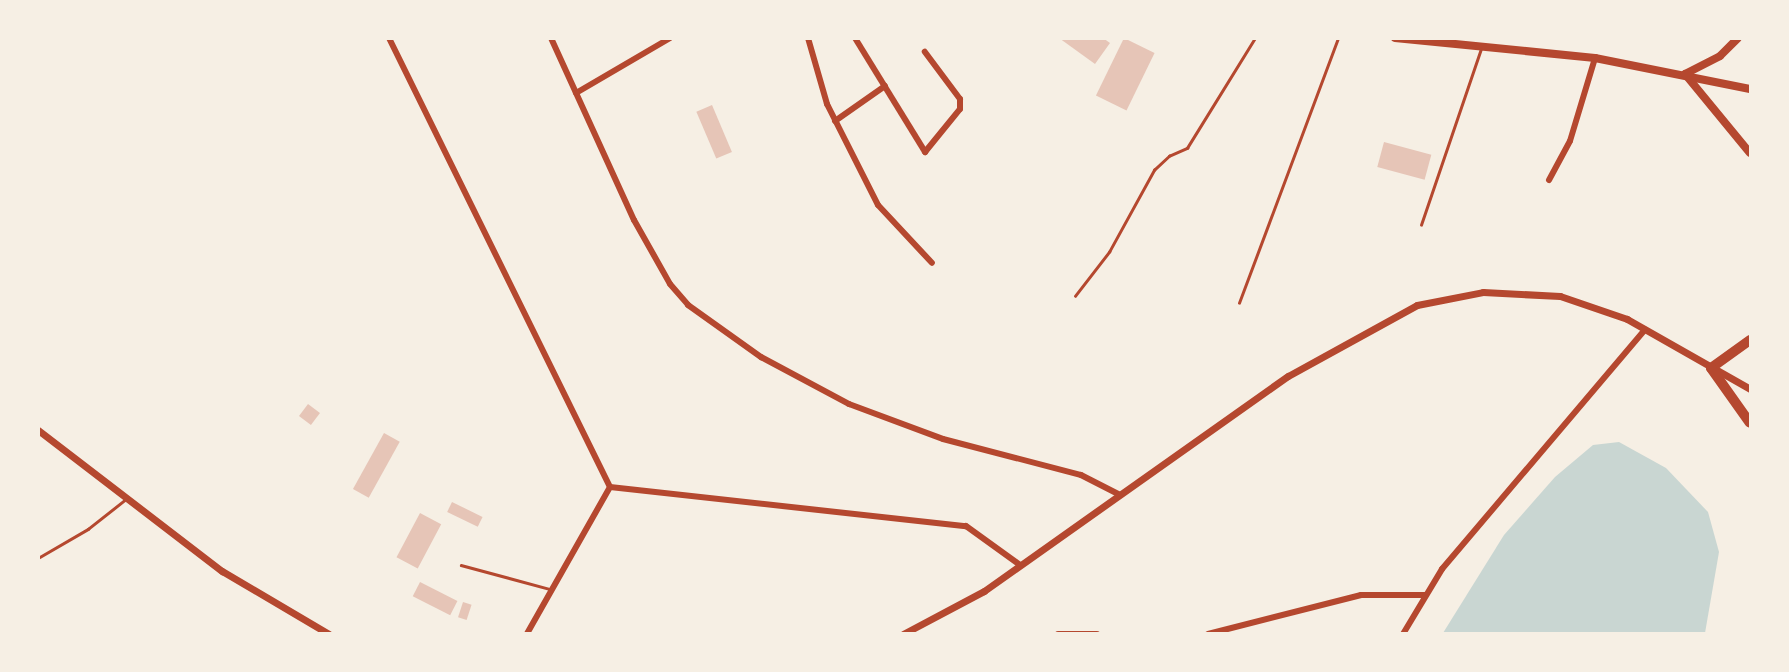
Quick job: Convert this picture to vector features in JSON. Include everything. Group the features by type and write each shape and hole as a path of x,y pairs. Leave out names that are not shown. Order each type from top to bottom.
{"main road":[{"path":"1395,38 1595,58 1751,89"},
{"path":"1685,74 1720,56 1738,38"},
{"path":"1685,74 1751,153"},
{"path":"1751,340 1711,368 1751,423"}],"street":[{"path":"389,38 610,487"},
{"path":"551,38 634,220 670,284 716,327 801,381 849,404 943,439 1081,475 1120,495"},
{"path":"576,93 670,38"},
{"path":"808,38 835,121 877,205 932,263"},
{"path":"855,38 925,152 960,109 960,99 925,52"},
{"path":"1549,180 1570,141 1595,58"},
{"path":"835,121 885,86"},
{"path":"903,634 948,614 1288,376 1417,305 1483,292 1560,296 1645,330 1751,389"},
{"path":"1403,634 1442,569 1645,330"},
{"path":"38,430 222,571 329,634"},
{"path":"610,487 967,526 1020,565"},
{"path":"527,634 610,487"},
{"path":"1208,634 1361,595 1425,595"},
{"path":"1058,634 1097,634"}],"lane":[{"path":"1075,296 1109,252 1154,170 1169,156 1187,148 1255,38"},
{"path":"1240,303 1338,38"},
{"path":"1421,225 1482,47"},
{"path":"38,558 88,529 126,499"},
{"path":"461,565 554,590"}],"shaded area":[{"path":"1619,442 1666,468 1708,512 1719,552 1705,633 1443,633 1504,535 1555,477 1593,445"}],"building":[{"path":"1059,38 1103,38 1110,43 1095,64"},
{"path":"1124,38 1155,53 1127,110 1096,96"},
{"path":"712,105 732,152 716,159 696,112"},
{"path":"1384,142 1431,155 1425,180 1377,167"},
{"path":"308,404 320,413 311,425 299,416"},
{"path":"384,433 400,442 369,498 353,489"},
{"path":"452,502 483,517 478,527 447,512"},
{"path":"420,513 441,524 418,568 397,557"},
{"path":"420,582 457,601 450,615 413,596"},
{"path":"463,602 472,605 467,620 458,617"}]}
